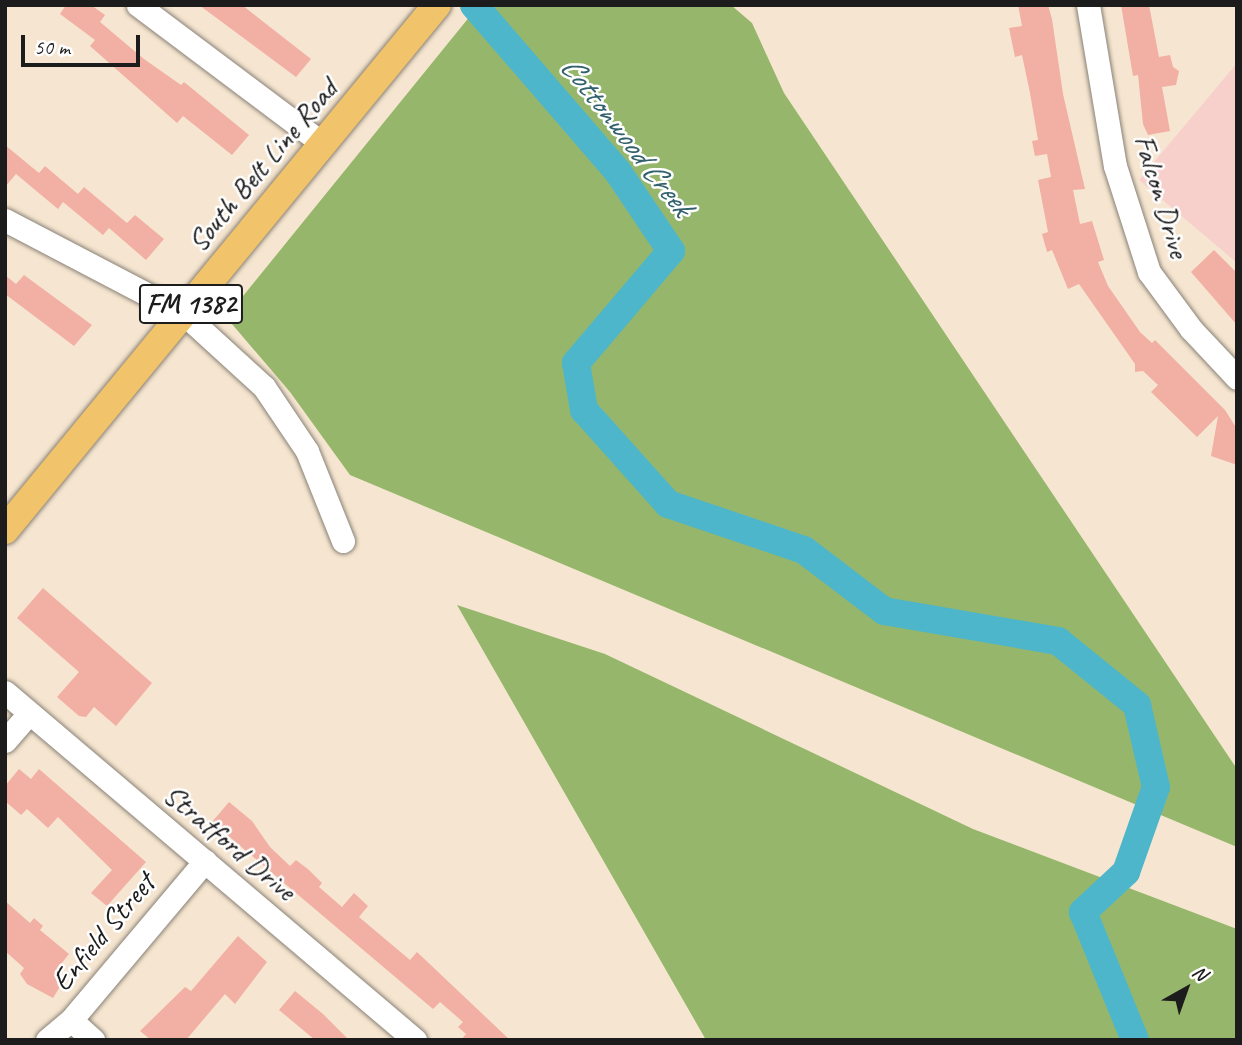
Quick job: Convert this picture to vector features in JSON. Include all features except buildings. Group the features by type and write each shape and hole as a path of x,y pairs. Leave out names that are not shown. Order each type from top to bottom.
{"main road":[{"name":"South Belt Line Road","path":"5,530 437,5"}],"street":[{"path":"138,5 322,143"},
{"name":"Falcon Drive","path":"1088,5 1115,166 1149,272 1191,329 1237,378"},
{"path":"5,220 183,313 264,387 307,451 344,541"},
{"name":"Stratford Drive","path":"5,692 415,1040"},
{"path":"5,741 29,713"},
{"name":"Enfield Street","path":"47,1040 71,1020 205,861"},
{"path":"71,1020 93,1040"}],"shaded area":[{"path":"1237,63 1237,263 1139,180"}],"green space":[{"path":"479,5 731,5 752,23 784,93 1237,769 1237,847 350,475 290,392 226,317"},
{"path":"457,605 605,654 973,829 1237,929 1237,1040 706,1040"}],"waterway":[{"name":"Cottonwood Creek","path":"474,5 618,172 671,251 576,363 584,410 668,504 804,550 884,611 1058,641 1137,705 1156,787 1126,872 1083,912 1135,1040"}]}
